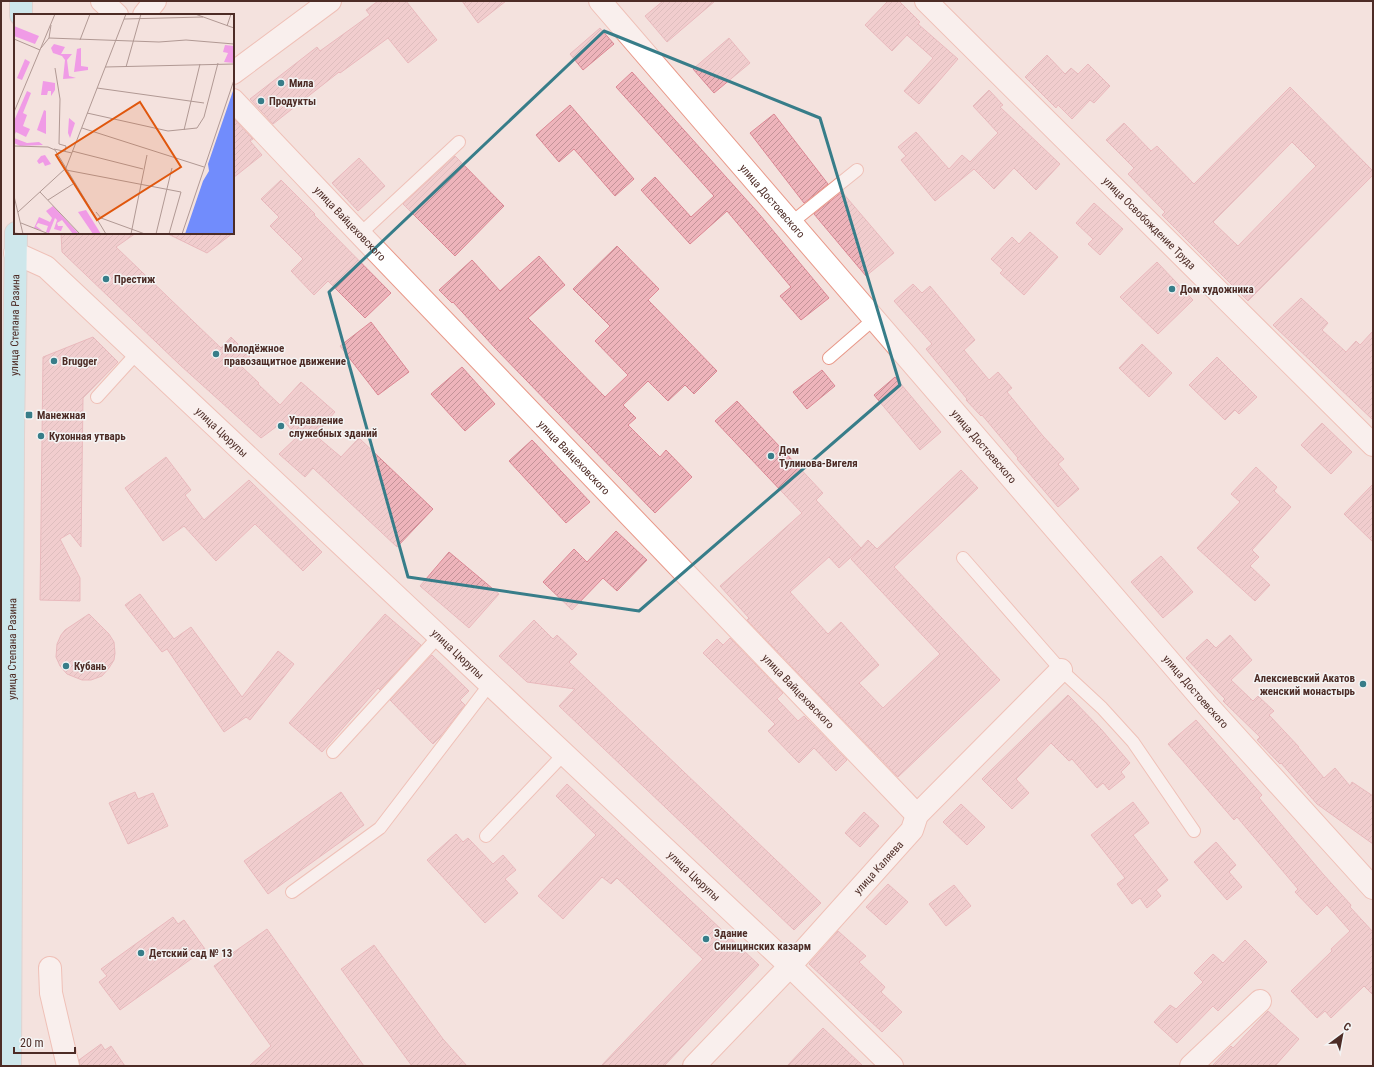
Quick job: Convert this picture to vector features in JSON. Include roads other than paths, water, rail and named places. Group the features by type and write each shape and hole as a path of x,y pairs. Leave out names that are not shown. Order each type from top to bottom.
{"main road":[{"path":"21,1 21,14"},
{"name":"улица Степана Разина","path":"10,1066 13,239"}],"street":[{"path":"102,1 115,14"},
{"path":"145,14 155,1"},
{"path":"234,72 330,1"},
{"name":"улица Достоевского","path":"600,1 1208,706 1373,888"},
{"name":"улица Освобождение Труда","path":"926,1 1373,444"},
{"name":"улица Вайцеховского","path":"234,101 917,815"},
{"name":"улица Цюрупы","path":"13,239 46,266 790,966 892,1066"},
{"name":"улица Каляева","path":"694,1066 790,966 912,830 917,815 1061,670"},
{"path":"50,968 52,993 68,1066"},
{"path":"1191,1066 1260,1001"}],"lane":[{"path":"360,234 459,142"},
{"path":"791,223 856,170"},
{"path":"829,358 874,319"},
{"path":"97,397 137,353"},
{"path":"963,558 1061,670 1102,708 1133,742 1194,831"},
{"path":"333,752 439,636"},
{"path":"292,892 380,828 490,684"},
{"path":"486,836 564,754"}],"place":[{"name":"Мила","path":"281,83"},
{"name":"Продукты","path":"261,101"},
{"name":"Престиж","path":"106,279"},
{"name":"Дом художника","path":"1172,289"},
{"name":"Молодёжное правозащитное движение","path":"216,354"},
{"name":"Brugger","path":"54,361"},
{"name":"Манежная","path":"29,415"},
{"name":"Управление служебных зданий","path":"281,426"},
{"name":"Кухонная утварь","path":"41,436"},
{"name":"Дом Тулинова-Вигеля","path":"771,456"},
{"name":"Кубань","path":"66,666"},
{"name":"Алексиевский Акатов женский монастырь","path":"1363,684"},
{"name":"Здание Синицинских казарм","path":"706,939"},
{"name":"Детский сад № 13","path":"141,953"}]}
